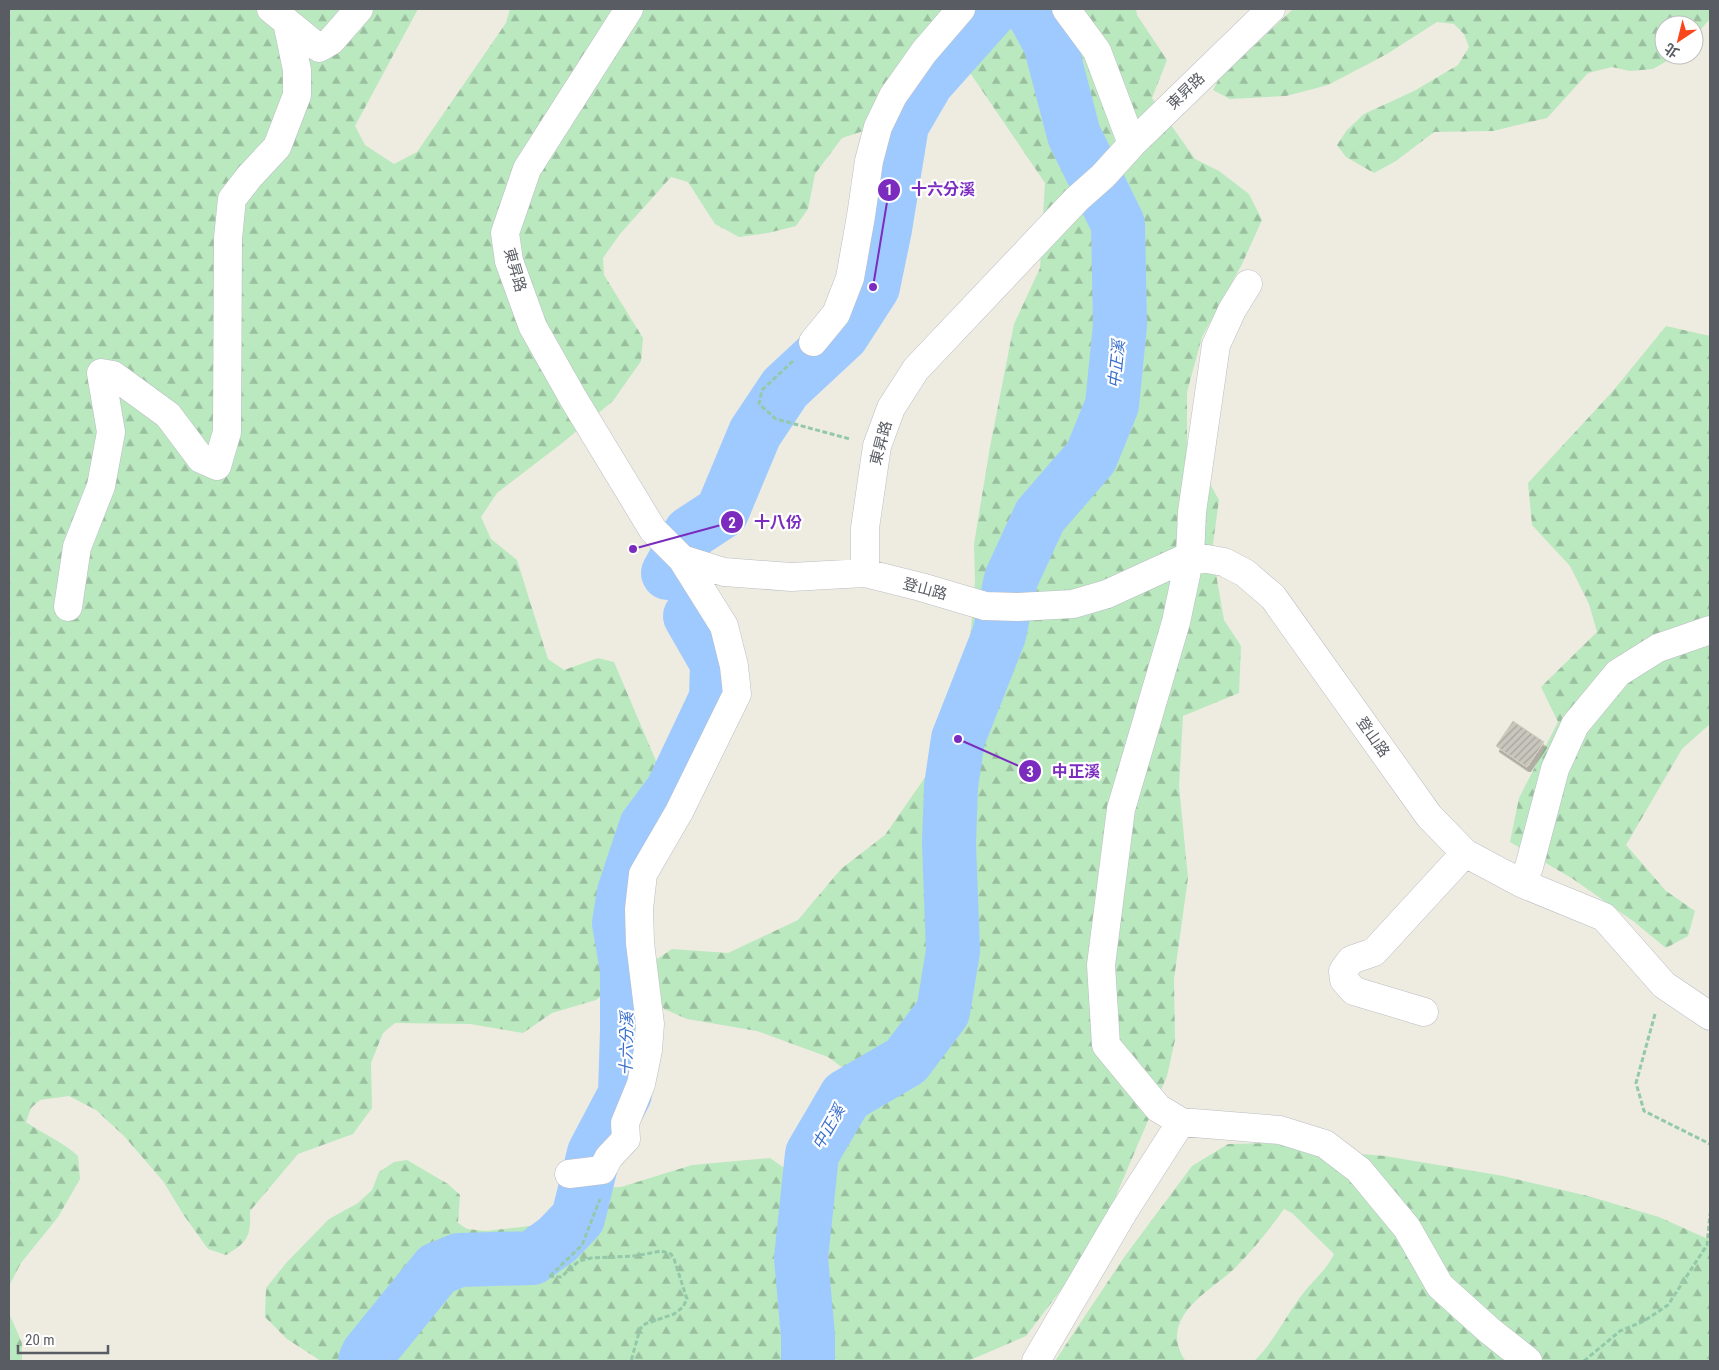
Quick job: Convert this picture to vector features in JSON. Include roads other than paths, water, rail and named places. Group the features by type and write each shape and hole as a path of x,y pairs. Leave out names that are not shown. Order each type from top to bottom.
{"street":[{"path":"279,15 318,48 331,41 359,9"},
{"name":"東昇路","path":"570,1174 602,1170 609,1157 626,1139 625,1123 642,1084 650,1024 640,943 639,910 643,874 679,812 736,694 734,666 724,626 682,559 654,530 573,398 533,327 509,261 505,232 526,169 628,9"},
{"path":"813,342 836,314 850,278 869,161 878,127 893,96 924,52 960,9"},
{"path":"1066,9 1097,51 1132,144"},
{"name":"東昇路","path":"865,573 865,528 877,446 891,408 916,369 1132,144 1271,9"},
{"path":"68,607 77,547 102,486 111,432 101,373 113,375 168,414 201,459 217,466 227,432 228,238 232,199 276,147 296,95 297,70 279,15"},
{"path":"1248,284 1232,310 1216,345 1192,512 1190,556 1176,622 1121,809 1101,965 1106,1044 1158,1108 1181,1122 1280,1130 1325,1144 1359,1170 1407,1228 1440,1286 1490,1331 1528,1361"},
{"name":"登山路","path":"865,573 985,606 1018,607 1073,604 1108,594 1190,556 1224,562 1245,573 1273,596 1429,816 1465,853 1521,882 1604,917 1664,985 1710,1016"},
{"path":"682,559 724,572 791,577 865,573"},
{"path":"1521,882 1529,867 1555,769 1576,725 1618,673 1658,648 1710,630"},
{"path":"1424,1012 1354,991 1344,980 1343,971 1351,960 1374,952 1465,853"},
{"path":"1036,1361 1124,1211 1181,1122"}],"waterway":[{"name":"十六分溪","path":"668,573 690,533 722,512 755,433 785,388 842,335 873,287 885,229 902,125 927,82 992,9"},
{"name":"中正溪","path":"808,1361 808,1336 801,1258 812,1154 846,1096 906,1061 943,1012 953,951 949,843 951,786 958,739 999,635 1011,579 1040,516 1091,457 1112,405 1120,325 1118,224 1074,135 1050,43 1031,9"},
{"name":"十六分溪","path":"365,1361 368,1354 437,1269 459,1260 532,1258 557,1240 578,1218 594,1153 625,1094 627,970 619,923 624,892 646,826 672,791 716,698 717,663 690,616"}],"place":[{"name":"十六分溪","path":"873,287"},
{"name":"十八份","path":"633,549"},
{"name":"中正溪","path":"958,739"}]}
